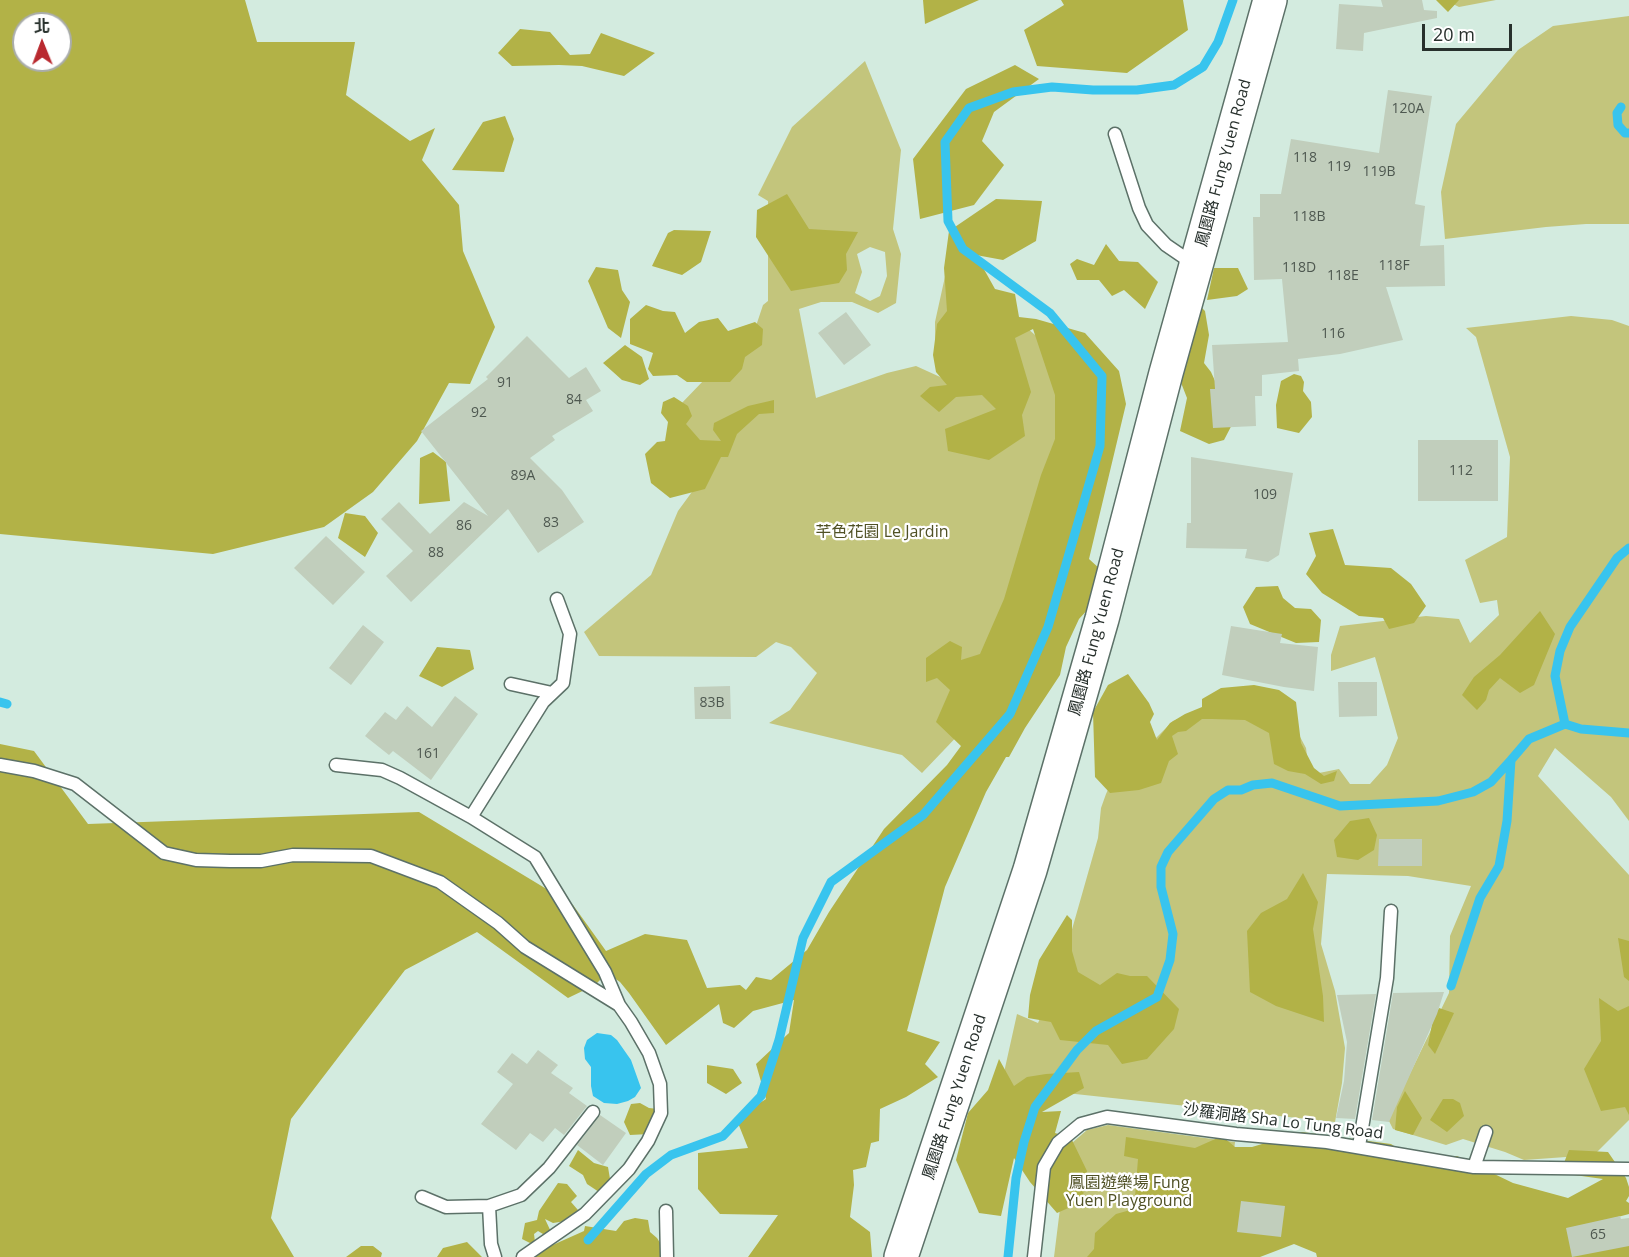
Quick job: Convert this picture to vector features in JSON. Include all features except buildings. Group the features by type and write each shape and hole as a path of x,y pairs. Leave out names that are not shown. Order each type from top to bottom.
{"street":[{"name":"鳳園路 Fung Yuen Road","path":"901,1257 1030,870 1102,619 1191,282 1270,0"}],"lane":[{"path":"1115,134 1139,208 1147,225 1166,245 1185,258 1191,282"},
{"path":"471,817 543,702 563,683 570,634 557,599"},
{"path":"511,684 552,693"},
{"path":"0,765 34,771 75,784 164,853 196,860 230,861 261,861 293,855 371,856 440,882 498,923 525,947 619,1005"},
{"path":"336,765 382,770 400,778 471,817 535,857"},
{"path":"523,1257 585,1214 629,1169 648,1141 661,1113 660,1084 649,1053 619,1005 605,972 535,857 530,843"},
{"path":"1359,1146 1387,978 1391,911"},
{"path":"422,1197 446,1207 489,1206 521,1195 549,1168 593,1112"},
{"name":"沙羅洞路 Sha Lo Tung Road","path":"1034,1257 1044,1167 1058,1143 1081,1124 1107,1117 1236,1134 1359,1146 1474,1167 1629,1169"},
{"path":"1474,1167 1486,1132"},
{"path":"489,1206 495,1257"},
{"path":"666,1211 668,1257"}],"green space":[{"path":"1450,0 1496,0 1459,7 1449,2"},
{"path":"1629,16 1629,224 1546,227 1445,239 1441,192 1456,124 1518,50 1553,26"},
{"name":"芊色花園 Le Jardin","path":"865,61 901,150 893,229 901,254 896,303 878,313 852,302 821,302 799,309 816,398 887,373 916,366 949,381 935,343 935,322 948,263 1044,343 1085,451 965,728 922,773 902,755 769,723 790,710 817,673 791,647 776,642 756,657 599,656 584,632 651,575 678,511 697,485 679,406 756,326 763,305 768,301 768,201 758,195 792,127","holes":["870,247 885,252 887,276 880,296 870,301 855,293 862,272 857,254"]},
{"path":"1571,316 1612,320 1629,326 1629,821 1611,797 1555,748 1538,776 1629,875 1629,1120 1594,1155 1524,1160 1463,1139 1446,1145 1393,1129 1388,1119 1449,993 1450,936 1471,886 1408,876 1327,874 1321,944 1335,991 1345,1048 1335,1122 1001,1086 1017,1014 1038,1023 1066,961 1067,947 1098,838 1101,808 1111,783 1173,721 1209,706 1291,720 1306,748 1308,764 1319,773 1339,769 1350,784 1370,784 1387,765 1398,738 1375,657 1331,671 1331,655 1340,626 1426,616 1459,619 1470,643 1499,615 1497,600 1480,603 1465,560 1507,537 1510,457 1476,337 1466,328"},
{"name":"鳳園遊樂場 Fung Yuen Playground","path":"1108,1125 1235,1142 1222,1257 1054,1257 1066,1160 1072,1143 1087,1130"}],"shaded area":[{"path":"0,0 245,0 257,42 355,42 346,95 410,141 435,128 422,160 459,205 463,251 495,327 470,384 449,383 417,441 373,492 324,527 213,554 0,534"},
{"path":"923,0 979,0 925,24"},
{"path":"1061,0 1183,0 1188,30 1127,73 1037,66 1024,30 1064,5"},
{"path":"1436,0 1459,0 1448,12"},
{"path":"520,29 550,32 570,55 590,54 601,33 655,53 624,76 582,66 512,66 498,53"},
{"path":"1015,65 1039,79 994,112 982,141 1004,165 974,205 920,219 913,159 966,89"},
{"path":"505,116 514,139 504,172 452,170 483,122"},
{"path":"787,194 809,229 858,232 846,254 847,270 839,283 791,291 756,237 757,210"},
{"path":"996,199 1042,201 1036,241 1003,260 976,255 995,289 1015,294 1019,317 1036,319 1085,333 1119,371 1126,404 1089,559 1100,569 1102,594 1079,619 1066,647 1060,675 1009,757 1006,757 986,792 945,887 907,1031 940,1042 925,1064 938,1077 906,1097 880,1109 879,1141 871,1143 866,1167 853,1170 854,1185 850,1217 870,1232 872,1257 748,1257 778,1215 720,1214 698,1189 698,1153 748,1148 736,1118 766,1099 756,1064 789,1033 794,1000 753,1011 734,1028 723,1023 719,1004 666,1045 620,982 607,973 595,985 568,998 477,932 405,970 291,1119 271,1218 294,1257 0,1257 0,744 34,751 88,824 419,812 573,905 606,951 645,934 687,940 707,988 740,985 746,990 756,977 771,980 807,950 829,912 884,829 947,765 961,746 936,722 950,690 937,678 926,682 926,658 950,641 962,647 961,660 980,654 1004,599 1041,475 1055,439 1055,395 1033,329 1015,338 1031,392 1022,415 1025,436 989,460 948,451 945,429 996,409 982,395 956,397 939,412 920,396 930,387 947,385 936,372 933,355 937,324 947,311 944,268 949,231"},
{"path":"674,230 711,231 701,262 682,275 652,266 668,233"},
{"path":"1106,244 1119,261 1138,262 1158,282 1145,309 1124,290 1112,296 1099,280 1077,280 1070,264 1077,259 1094,265"},
{"path":"596,267 618,270 622,290 630,302 621,338 608,328 588,281"},
{"path":"1214,268 1238,268 1248,289 1237,296 1207,300"},
{"path":"646,305 663,311 675,312 685,333 699,322 718,318 728,331 755,322 763,329 762,345 745,357 742,369 730,382 687,382 677,375 653,376 648,369 653,353 630,344 630,319"},
{"path":"1199,305 1205,311 1209,335 1204,363 1236,417 1224,440 1209,444 1180,431 1187,398 1176,370"},
{"path":"625,345 642,357 649,379 640,385 622,380 603,363"},
{"path":"1294,374 1301,376 1304,382 1303,391 1311,402 1312,417 1299,433 1277,428 1276,405 1281,381"},
{"path":"674,397 688,406 692,416 686,424 700,440 721,441 713,430 714,423 748,406 774,400 774,413 759,414 737,434 728,457 721,457 705,489 670,498 651,483 645,454 657,442 665,441 668,422 661,413 663,402"},
{"path":"433,452 446,462 450,501 419,504 420,458"},
{"path":"345,513 365,516 378,533 365,557 338,538"},
{"path":"1333,529 1345,565 1391,568 1411,584 1426,606 1414,623 1389,629 1383,618 1359,616 1322,593 1306,574 1316,556 1309,533"},
{"path":"1278,586 1283,598 1295,608 1311,609 1321,620 1319,642 1296,643 1250,624 1243,607 1256,587"},
{"path":"1540,611 1555,634 1534,685 1520,693 1500,678 1489,690 1486,700 1477,710 1462,695 1474,677 1500,655"},
{"path":"437,647 470,650 474,669 442,687 419,676"},
{"path":"1128,674 1149,703 1154,714 1150,722 1157,740 1170,723 1202,707 1202,699 1221,688 1254,685 1279,690 1296,702 1301,743 1314,768 1324,776 1337,771 1334,781 1321,784 1305,774 1288,771 1274,764 1269,733 1245,720 1202,719 1186,731 1172,736 1178,754 1169,761 1161,783 1139,790 1110,793 1095,777 1093,712 1108,685"},
{"path":"1369,818 1377,835 1374,850 1358,860 1337,857 1334,840 1350,821"},
{"path":"1303,873 1318,902 1313,929 1323,996 1324,1022 1276,1006 1250,992 1247,931 1261,913 1287,899"},
{"path":"1067,915 1072,920 1072,951 1078,972 1100,985 1117,973 1147,976 1179,1009 1174,1029 1147,1059 1122,1064 1108,1045 1060,1040 1051,1022 1028,1018 1030,995 1039,960"},
{"path":"1618,938 1629,941 1629,981 1624,977"},
{"path":"1599,998 1618,1011 1629,1006 1629,1115 1625,1107 1601,1111 1584,1069 1601,1041"},
{"path":"1439,1008 1454,1013 1435,1054 1428,1045 1433,1019"},
{"path":"999,1059 1014,1086 1027,1077 1079,1072 1084,1088 1042,1112 1061,1111 1055,1133 1071,1138 1087,1171 1082,1202 1057,1213 1030,1182 1014,1158 1001,1216 979,1213 956,1160 968,1113 988,1090"},
{"path":"707,1065 733,1069 742,1083 726,1094 707,1083"},
{"path":"1405,1091 1422,1118 1413,1135 1395,1130 1397,1107"},
{"path":"1443,1099 1453,1099 1460,1103 1464,1116 1447,1132 1430,1120"},
{"path":"640,1103 649,1108 658,1109 649,1134 630,1135 624,1122 631,1104"},
{"path":"1302,1132 1391,1144 1418,1162 1457,1156 1513,1183 1568,1198 1603,1179 1560,1173 1569,1150 1608,1152 1626,1178 1629,1187 1629,1196 1626,1201 1629,1203 1629,1214 1614,1218 1629,1227 1629,1257 1317,1257 1316,1253 1294,1244 1260,1257 1087,1257 1094,1249 1095,1233 1116,1214 1134,1209 1138,1159 1124,1156 1126,1137 1195,1148 1222,1136 1235,1147 1252,1147"},
{"path":"578,1150 594,1163 608,1167 614,1188 599,1192 587,1184 583,1175 569,1166"},
{"path":"558,1183 567,1184 577,1196 571,1202 578,1210 572,1218 566,1221 553,1223 545,1219 552,1234 548,1237 538,1231 534,1234 535,1242 530,1243 522,1239 525,1223 537,1220 539,1211"},
{"path":"635,1218 648,1220 650,1232 657,1238 669,1257 534,1257 546,1248 584,1231 585,1226 616,1231 624,1221"},
{"path":"467,1242 482,1257 437,1257 443,1248"},
{"path":"361,1246 373,1246 382,1253 381,1257 346,1257"}],"water":[{"path":"597,1033 611,1035 631,1060 641,1088 635,1097 628,1101 617,1104 604,1103 593,1096 591,1067 585,1059 584,1048 587,1040"}],"waterway":[{"path":"588,1240 646,1174 671,1155 723,1136 761,1096 779,1040 803,938 831,882 923,815 1010,714 1048,627 1100,446 1102,376 1050,313 963,249 948,221 945,142 969,108 1013,92 1052,87 1137,90 1174,85 1203,67 1218,42 1233,0"},
{"path":"1621,107 1617,113 1618,125 1625,133 1629,133"},
{"path":"1451,986 1480,898 1499,866 1507,821 1511,760 1529,739 1565,724 1555,676 1560,651 1570,627 1617,558 1629,548"},
{"path":"0,702 7,704"},
{"path":"1565,724 1581,729 1629,733"},
{"path":"1008,1257 1016,1178 1035,1107 1077,1050 1096,1031 1157,997 1170,960 1173,934 1161,887 1161,867 1168,852 1214,799 1228,790 1241,790 1253,785 1272,783 1340,806 1438,801 1473,792 1491,782 1511,760"}]}
